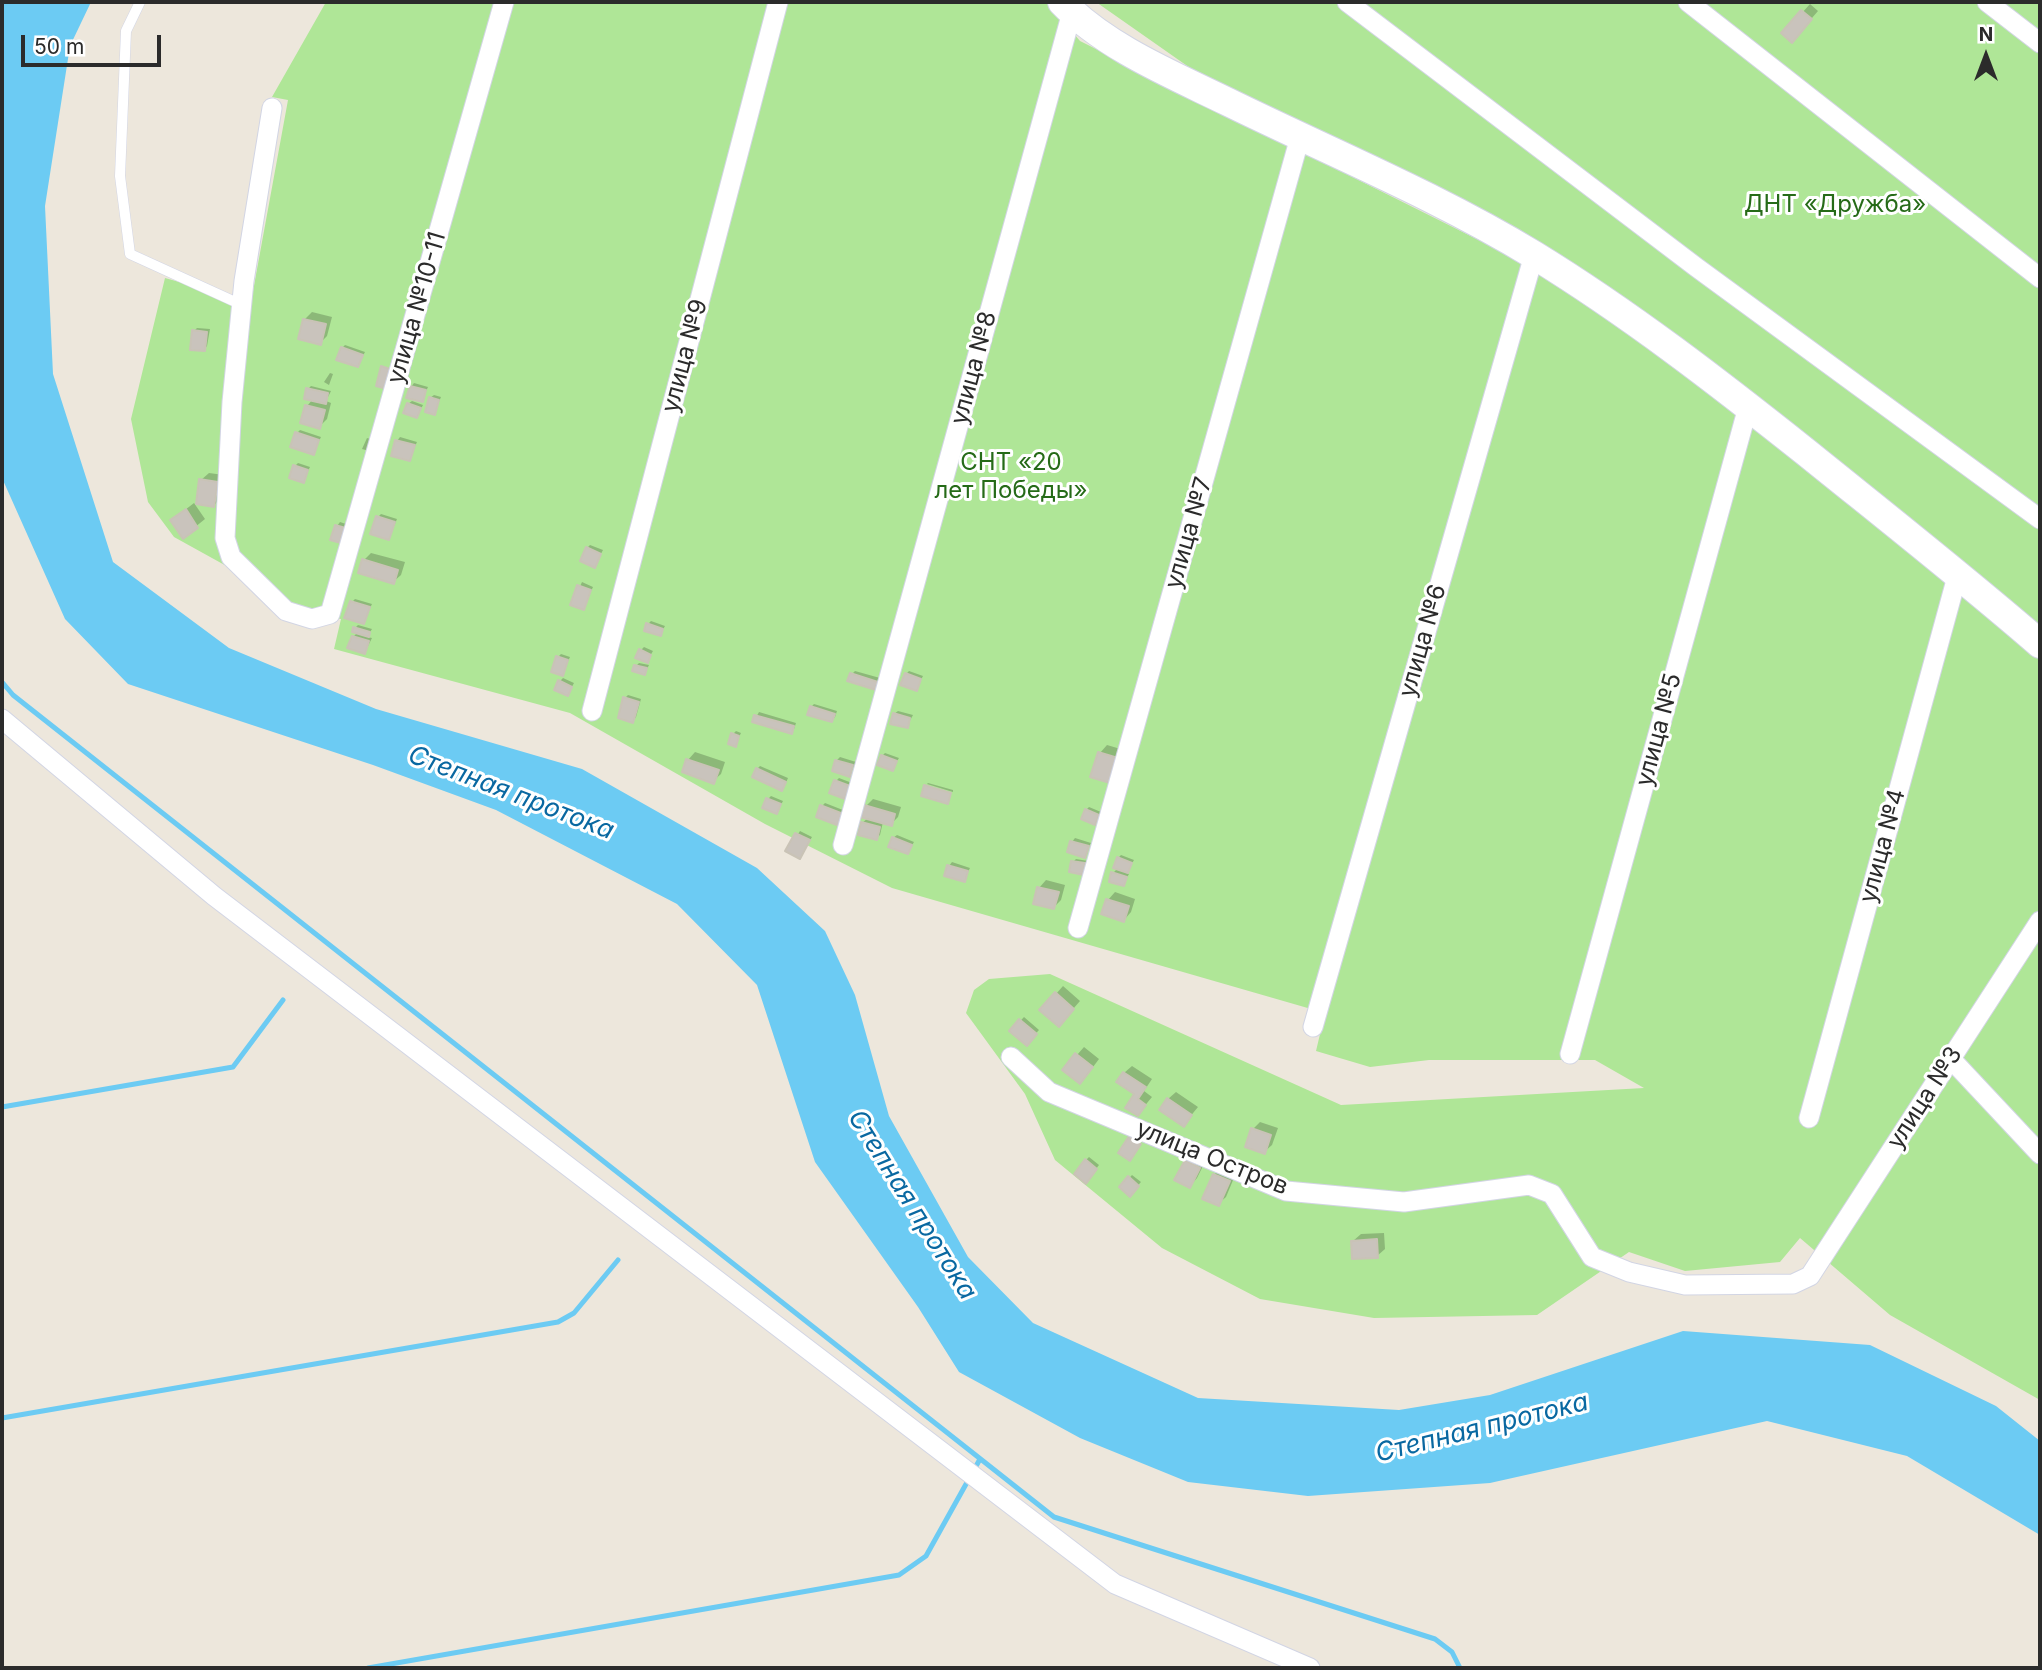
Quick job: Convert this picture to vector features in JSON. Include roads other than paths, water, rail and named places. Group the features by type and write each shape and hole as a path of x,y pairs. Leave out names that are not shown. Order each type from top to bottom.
{"street":[{"name":"улица №10-11","path":"242,304 232,402 225,538 231,557 286,611 312,619 330,614 504,2"},
{"name":"улица №9","path":"592,711 778,2"},
{"path":"1347,2 1696,267 2040,519"},
{"path":"1688,2 2040,278"},
{"path":"1987,2 2040,43"},
{"path":"1067,7 1123,48 1300,137 1411,189 1534,255 1662,340 1958,573 2040,643"},
{"name":"улица №8","path":"843,845 1067,7"},
{"path":"242,304 272,108"},
{"name":"улица №7","path":"1078,928 1300,137"},
{"name":"улица №6","path":"1313,1027 1534,255"},
{"name":"улица №5","path":"1570,1054 1748,407"},
{"name":"улица №4","path":"1809,1118 1958,573"},
{"path":"2,719 225,904 1115,1584 1310,1668"},
{"name":"улица №3","path":"1810,1276 2040,921"},
{"name":"улица Остров","path":"1011,1057 1049,1092 1286,1191 1404,1202 1529,1185 1552,1194 1592,1257 1629,1272 1685,1285 1793,1284 1810,1276"},
{"path":"1951,1059 2040,1154"}],"lane":[{"path":"140,2 127,31 120,176 130,254 242,304"}],"water":[{"name":"Степная протока","path":"2,2 91,2 70,46 45,206 53,374 113,562 229,648 376,709 582,769 757,868 825,931 855,995 889,1116 968,1257 1033,1323 1198,1398 1399,1410 1490,1395 1683,1331 1870,1345 1996,1406 2040,1441 2040,1535 1907,1456 1767,1421 1490,1483 1308,1496 1188,1482 1080,1438 959,1372 918,1307 815,1162 757,985 677,904 496,810 373,765 128,684 65,619 2,478"}],"waterway":[{"path":"2,682 13,695 1054,1517 1435,1639 1452,1652 1460,1668"},
{"path":"2,1107 233,1067 283,1000"},
{"path":"2,1418 558,1322 574,1313 618,1260"},
{"path":"368,1668 899,1575 926,1556 980,1459"}],"park label":[{"name":"ДНТ «Дружба»","path":"1835,205"},
{"name":"СНТ «20 лет Победы»","path":"1011,477"}]}
